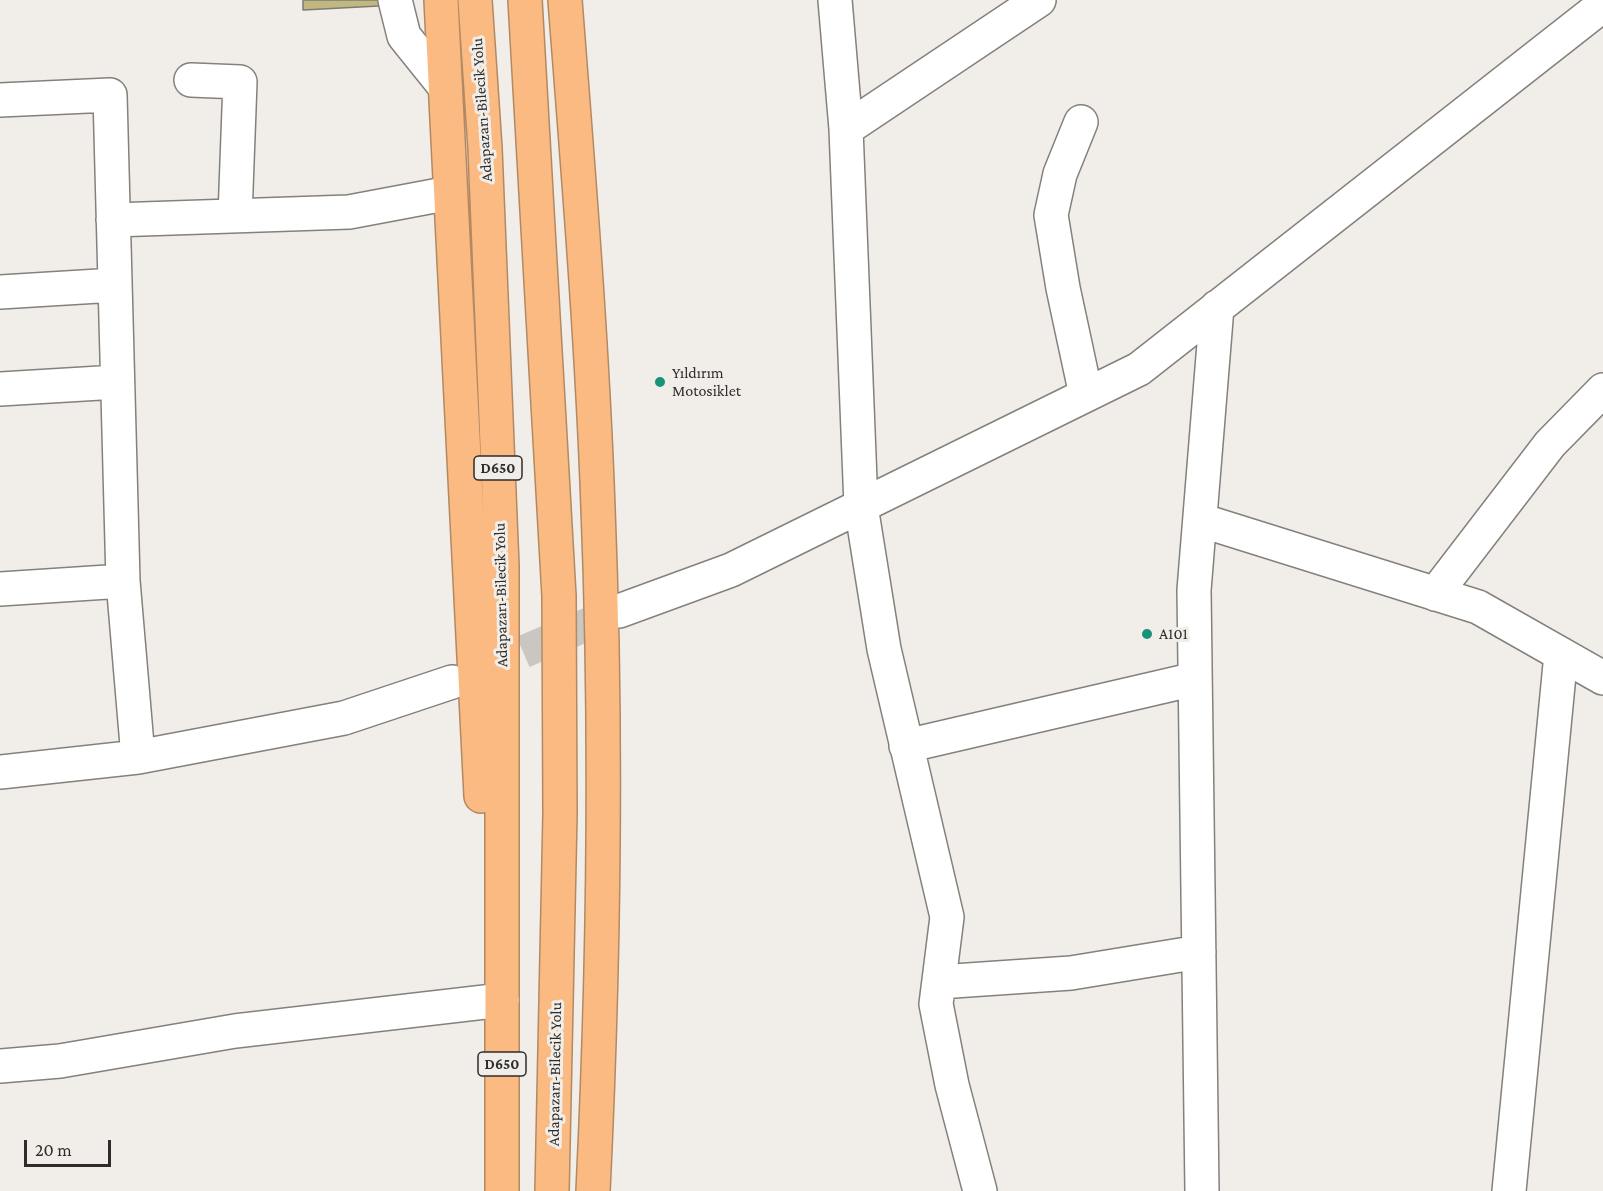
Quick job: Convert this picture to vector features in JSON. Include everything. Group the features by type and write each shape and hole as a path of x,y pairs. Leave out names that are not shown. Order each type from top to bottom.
{"highway":[{"path":"441,0 482,827 502,937"},
{"name":"Adapazarı-Bilecik Yolu","path":"475,0 485,148 502,566 502,1191"},
{"name":"Adapazarı-Bilecik Yolu","path":"525,0 559,596 560,814 552,1191"},
{"path":"565,0 588,296 602,646 598,1079 593,1191"}],"street":[{"path":"395,0 404,36 445,87"},
{"path":"835,0 846,129 861,506 884,649 947,917 936,1004 952,1085 980,1191"},
{"path":"846,129 1039,0"},
{"path":"619,611 731,570 1139,369 1603,5"},
{"path":"191,80 240,82 235,216"},
{"path":"0,100 110,95 123,581 138,757"},
{"path":"1080,122 1060,174 1051,215 1063,288 1086,394"},
{"path":"113,220 349,212 450,194"},
{"path":"0,292 115,285"},
{"path":"1202,1191 1194,590 1217,307"},
{"path":"0,389 117,382"},
{"path":"1435,594 1550,444 1603,390"},
{"path":"1200,520 1478,607 1603,678"},
{"path":"0,590 123,581"},
{"path":"1509,1191 1561,654"},
{"path":"906,746 1195,679"},
{"path":"0,772 138,757 344,718 452,682"},
{"path":"939,982 1071,973 1198,952"},
{"path":"0,1066 60,1061 235,1031 502,1000"}],"building":[{"path":"303,0 379,0 379,6 303,10"}],"tunnel":[{"path":"478,671 619,611"}],"place":[{"name":"Yıldırım Motosiklet","path":"660,382"},
{"name":"A101","path":"1147,634"}]}
